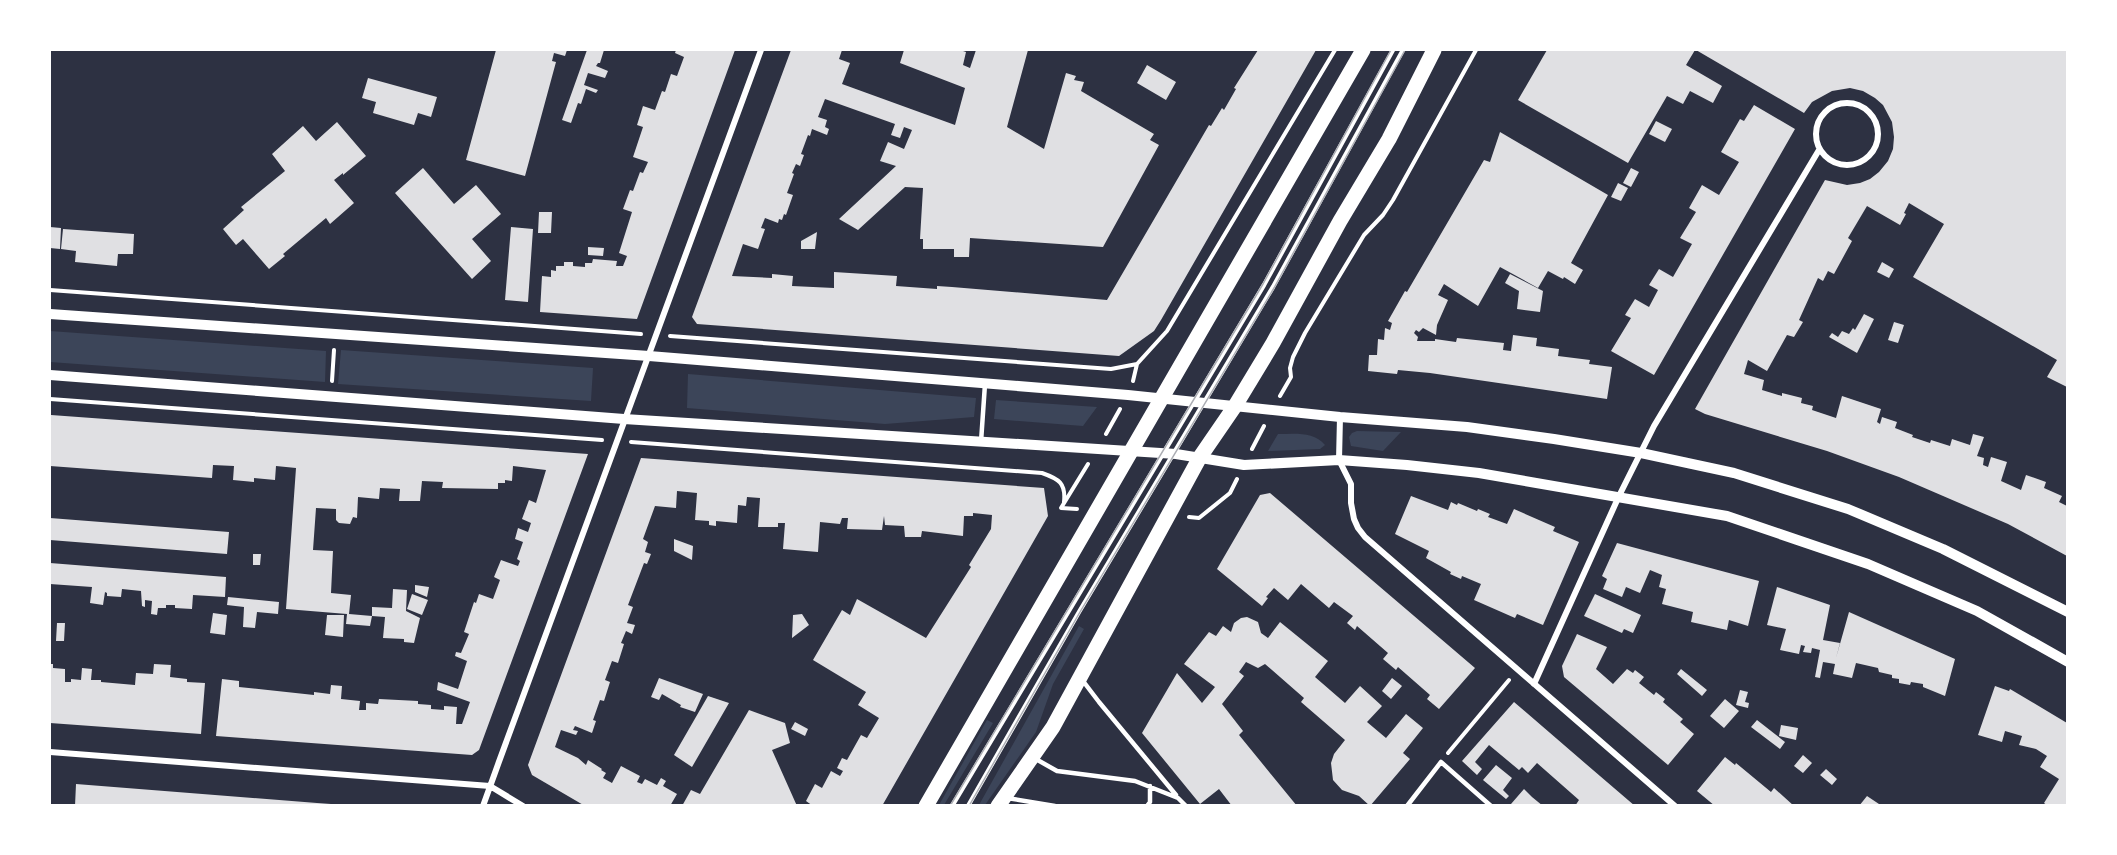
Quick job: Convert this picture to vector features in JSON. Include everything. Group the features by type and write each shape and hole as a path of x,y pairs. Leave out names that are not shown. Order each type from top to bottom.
{"main road":[{"path":"926,806 1363,50"},
{"path":"1002,801 1053,727 1200,457 1235,406 1389,139 1434,50"}],"street":[{"path":"483,806 615,441 649,356 761,50"},
{"path":"1534,684 1619,496 1666,405 1819,150 1815,136 1817,123 1825,111 1838,104 1852,103 1865,108 1875,119 1879,132 1876,146 1868,158 1856,165 1842,165 1829,160 1819,150"},
{"path":"50,315 649,356 985,383 1467,427 1554,439 1641,453 1734,473 1848,510 1943,549 2067,612"},
{"path":"50,375 624,419 1169,454 1244,465 1339,460 1479,473 1727,516 1868,564 1977,611 2067,662"},
{"path":"1340,417 1339,460 1351,484 1354,519 1365,537 1675,806"},
{"path":"50,752 490,786 523,806"}],"lane":[{"path":"968,806 1200,402 1393,50"},
{"path":"952,806 1273,287 1403,50"},
{"path":"981,442 985,383"},
{"path":"1081,677 1099,702 1186,806"},
{"path":"1032,757 1057,771 1135,781 1178,798"},
{"path":"1407,806 1441,762 1491,806"},
{"path":"1147,806 1150,802 1150,786"},
{"path":"1002,801 1055,806"}],"path":[{"path":"50,290 1111,369 1137,364 1167,331 1335,50"},
{"path":"1272,409 1291,377 1290,368 1293,357 1305,333 1364,235 1383,215 1393,200 1476,50"},
{"path":"331,396 335,334"},
{"path":"50,399 1042,473 1055,478 1063,485 1064,502"},
{"path":"1441,762 1517,670"}],"shaded area":[{"path":"50,331 326,351 325,382 50,362"},
{"path":"341,350 593,368 591,401 338,384"},
{"path":"688,374 976,398 974,417 885,424 687,408"},
{"path":"996,400 1097,407 1083,426 994,419"},
{"path":"1357,431 1401,432 1383,451 1351,446 1349,437"},
{"path":"1278,434 1310,435 1325,445 1320,449 1268,451"},
{"path":"1079,626 1084,629 1053,684 1036,732 985,805 979,805"},
{"path":"987,720 993,723 944,805 939,805"}],"building":[{"path":"496,50 567,50 565,56 554,53 552,61 556,62 525,176 466,160"},
{"path":"587,50 604,50 600,63 596,66 608,71 605,78 588,73 584,85 598,90 596,93 586,89 571,123 562,120"},
{"path":"676,50 735,50 637,319 540,312 542,276 551,277 551,270 556,271 556,266 564,266 564,262 573,262 573,266 585,267 585,263 592,263 593,259 617,261 616,266 623,266 627,256 619,253 632,212 623,209 630,190 633,191 640,172 643,173 648,162 633,157 643,127 637,125 643,106 655,110 662,91 665,92 671,74 677,76 684,57 675,53"},
{"path":"791,50 842,50 839,59 850,63 842,84 955,125 965,88 900,63 904,50 960,50 966,52 963,65 970,68 976,50 1028,50 1007,127 1044,149 1066,73 1076,76 1074,80 1084,82 1081,91 1154,134 1150,140 1159,145 1103,247 970,238 969,257 954,257 954,249 923,249 923,239 920,239 923,188 905,187 858,230 839,219 896,166 880,161 888,142 904,149 912,130 904,127 900,138 891,135 895,124 825,99 818,117 827,120 825,127 829,129 827,135 812,129 810,136 808,135 801,154 804,155 800,166 796,164 792,173 794,174 787,193 793,195 786,215 784,214 782,220 779,219 778,223 765,218 761,228 765,229 758,249 743,244 732,276 772,278 772,274 793,276 792,286 834,288 834,272 897,276 896,286 937,289 937,286 1107,300 1209,125 1211,126 1222,108 1224,110 1236,89 1234,88 1258,50 1316,50 1154,331 1119,356 697,324 692,317"},
{"path":"1547,50 1695,50 1686,65 1722,86 1713,103 1690,91 1683,104 1667,96 1628,163 1518,100"},
{"path":"1696,50 2067,50 2067,387 2047,377 2057,360 1913,277 1944,224 1909,203 1900,225 1867,206 1848,238 1852,241 1834,274 1828,271 1823,281 1818,278 1799,320 1803,322 1794,337 1787,335 1767,371 1748,360 1744,374 1764,380 1762,390 1782,396 1782,393 1802,398 1801,403 1813,406 1812,410 1836,418 1842,396 1881,409 1877,422 1880,424 1882,417 1897,422 1895,428 1930,443 1931,440 1950,446 1952,439 1970,445 1973,434 1984,437 1977,456 1984,458 1983,465 1988,467 1991,457 2007,462 2001,481 2021,490 2026,475 2046,482 2044,488 2062,496 2059,502 2067,506 2067,556 2008,524 1899,477 1827,451 1695,409 1825,180 1847,185 1870,179 1888,161 1893,149 1894,137 1892,122 1883,105 1863,91 1850,88 1832,91 1812,102 1804,113"},
{"path":"1147,65 1176,82 1166,100 1137,83"},
{"path":"368,78 437,97 431,117 418,113 414,125 373,113 376,102 362,98"},
{"path":"1754,105 1795,129 1654,375 1611,351 1631,318 1625,315 1635,299 1649,307 1658,290 1649,285 1659,269 1673,277 1692,244 1680,238 1696,212 1689,208 1702,185 1719,195 1739,162 1721,152 1740,119 1744,121"},
{"path":"1656,121 1672,129 1665,142 1649,134"},
{"path":"337,122 366,156 334,180 354,203 330,224 326,218 283,254 285,256 269,269 243,239 236,245 223,229 244,210 241,207 285,171 272,154 303,126 316,141"},
{"path":"1500,132 1608,195 1571,263 1583,270 1575,284 1548,271 1538,288 1500,267 1478,306 1444,284 1438,295 1448,300 1437,325 1436,335 1423,328 1419,332 1416,330 1414,333 1418,337 1417,341 1435,341 1435,339 1456,342 1457,338 1504,343 1503,350 1511,351 1513,335 1537,338 1536,346 1559,349 1558,356 1590,360 1589,364 1612,367 1607,399 1430,373 1398,370 1397,374 1368,371 1369,355 1377,355 1378,339 1384,340 1385,328 1390,330 1392,323 1388,321 1484,160 1490,162"},
{"path":"423,168 454,204 476,185 501,214 472,239 491,261 472,279 395,193"},
{"path":"1631,168 1639,172 1631,187 1623,183"},
{"path":"1618,183 1628,188 1621,201 1611,197"},
{"path":"539,212 552,212 551,233 538,233"},
{"path":"50,227 61,228 60,249 50,248"},
{"path":"511,227 533,229 528,302 505,300"},
{"path":"63,229 134,234 133,254 118,254 117,266 75,262 76,251 61,249"},
{"path":"817,232 815,249 801,249 801,241"},
{"path":"588,247 604,248 603,256 588,255"},
{"path":"1882,262 1894,269 1889,278 1877,272"},
{"path":"1510,274 1543,291 1540,312 1517,309 1519,291 1505,283"},
{"path":"1864,314 1874,319 1857,353 1829,337 1832,333 1838,337 1842,331 1849,334 1853,328 1855,330"},
{"path":"1894,322 1904,325 1898,343 1888,340"},
{"path":"51,415 588,454 479,750 472,755 216,736 222,679 239,681 239,687 314,695 314,692 330,694 331,685 342,686 341,699 360,701 359,710 366,710 366,703 378,704 379,699 418,701 418,704 431,705 431,709 444,710 444,706 457,707 456,724 462,724 470,702 437,690 438,682 458,689 467,661 455,656 456,652 461,653 469,634 464,632 474,602 476,603 479,594 493,599 500,580 494,577 501,560 518,566 520,561 517,559 523,542 515,539 518,528 528,532 531,523 522,519 529,500 536,503 546,470 513,466 512,481 505,480 505,483 498,483 498,489 442,488 443,482 422,481 420,501 399,501 400,489 380,488 379,499 358,497 357,518 353,517 350,524 339,523 336,520 336,509 316,508 313,550 333,551 331,593 351,595 349,614 372,616 370,626 346,624 347,614 286,609 296,468 276,466 275,480 254,478 254,482 233,480 234,466 213,465 212,478 50,466"},
{"path":"641,458 1044,488 1048,516 882,806 813,806 806,801 815,784 822,788 831,771 840,776 843,771 837,768 842,758 847,760 861,735 867,738 879,718 858,705 866,692 813,660 842,610 850,615 857,599 926,638 971,567 969,565 991,529 992,515 973,513 973,516 964,516 963,536 922,531 921,537 905,537 904,526 885,525 884,516 882,530 847,529 848,518 842,518 840,524 820,522 818,552 783,549 785,523 778,523 778,527 758,527 760,498 747,497 746,506 738,505 737,523 716,521 716,526 709,525 709,521 695,520 697,493 677,491 676,508 655,506 643,539 648,542 645,552 651,554 647,564 644,563 628,605 633,607 627,623 635,625 632,634 626,631 621,643 624,644 618,663 612,661 605,680 610,682 604,701 600,700 593,720 596,721 592,733 575,726 573,730 578,731 576,735 561,730 555,747 578,758 586,765 588,760 602,769 606,773 603,778 612,783 621,766 640,776 637,782 642,784 645,779 657,785 661,778 666,781 663,786 677,794 670,806 585,806 532,775 528,765"},
{"path":"1270,493 1475,668 1439,709 1427,699 1430,695 1398,667 1396,670 1383,659 1388,653 1357,626 1355,630 1347,623 1353,616 1334,602 1329,608 1301,584 1288,600 1274,588 1262,606 1217,569 1260,495"},
{"path":"1411,496 1448,510 1451,502 1457,505 1458,503 1490,514 1488,517 1507,524 1514,509 1555,527 1553,531 1579,542 1543,625 1517,614 1515,618 1474,600 1481,584 1450,574 1451,572 1426,558 1429,551 1395,534"},
{"path":"50,518 229,532 227,554 50,540"},
{"path":"674,539 693,546 692,560 674,551"},
{"path":"1617,543 1759,581 1748,626 1729,620 1727,630 1691,622 1693,612 1662,604 1666,589 1659,587 1662,575 1650,570 1640,593 1626,587 1622,597 1603,589 1607,579 1602,576"},
{"path":"253,554 261,554 260,565 253,565"},
{"path":"50,563 226,577 225,597 193,595 192,609 166,605 166,608 158,608 157,615 151,614 152,601 145,600 145,607 142,606 141,591 122,589 121,597 107,596 105,592 103,605 90,603 92,587 50,584"},
{"path":"415,585 429,587 427,597 415,592"},
{"path":"1777,587 1830,605 1823,640 1840,643 1836,658 1849,612 1955,659 1945,696 1923,687 1923,684 1899,683 1899,679 1879,672 1878,668 1856,663 1852,678 1833,674 1835,664 1823,662 1820,678 1815,677 1820,650 1812,648 1811,653 1803,652 1805,646 1801,645 1799,654 1780,650 1786,629 1767,625"},
{"path":"393,589 407,590 406,611 420,618 414,643 404,642 404,639 383,638 385,617 372,616 372,607 392,608"},
{"path":"412,594 428,600 422,615 407,609"},
{"path":"1595,594 1641,615 1633,633 1624,629 1622,633 1584,616"},
{"path":"228,597 279,602 278,614 257,612 255,628 243,627 244,607 227,605"},
{"path":"213,613 227,615 225,635 210,633"},
{"path":"802,614 809,625 792,638 793,615"},
{"path":"327,615 344,615 343,637 325,635"},
{"path":"1247,617 1258,622 1261,633 1268,638 1280,622 1328,661 1315,677 1345,703 1360,686 1382,706 1367,722 1386,738 1406,714 1423,728 1403,753 1410,759 1370,806 1359,796 1342,790 1333,780 1331,763 1334,754 1345,740 1301,702 1304,698 1265,664 1258,668 1246,662 1239,672 1244,676 1222,704 1243,731 1239,735 1297,806 1232,806 1219,789 1200,804 1142,733 1177,673 1202,703 1215,687 1184,664 1209,632 1216,636 1223,626 1231,632 1234,623"},
{"path":"57,623 65,623 64,641 56,641"},
{"path":"1577,634 1607,647 1596,669 1613,684 1627,669 1633,673 1635,670 1644,677 1639,683 1654,695 1656,692 1665,699 1663,702 1683,719 1680,722 1694,734 1668,765 1564,677 1562,666"},
{"path":"50,664 53,664 53,668 65,669 65,682 71,682 71,679 81,680 82,668 92,669 91,680 135,685 136,673 153,674 154,664 171,665 170,677 187,679 187,682 205,683 201,734 50,723"},
{"path":"1681,669 1707,690 1702,696 1677,674"},
{"path":"659,678 703,694 695,712 680,707 681,705 662,694 659,700 651,697"},
{"path":"1392,678 1402,686 1391,699 1382,691"},
{"path":"1995,686 2009,691 2010,689 2067,723 2067,806 2048,806 2044,803 2059,779 2040,767 2047,756 2036,749 2019,745 2022,736 2005,731 2002,742 1978,735"},
{"path":"1740,690 1748,692 1745,702 1749,703 1748,708 1736,705"},
{"path":"708,696 729,703 692,767 674,755"},
{"path":"1725,699 1739,711 1724,728 1710,716"},
{"path":"1514,702 1635,806 1575,806 1579,800 1537,763 1528,773 1522,767 1519,770 1489,745 1475,762 1482,769 1477,775 1462,761"},
{"path":"749,710 785,723 790,743 772,750 797,806 682,806 691,790 700,794"},
{"path":"1757,720 1785,742 1780,749 1751,727"},
{"path":"795,722 808,729 805,736 791,729"},
{"path":"1781,725 1798,728 1796,740 1779,736"},
{"path":"1803,755 1812,763 1803,773 1794,766"},
{"path":"1725,757 1735,765 1736,763 1771,792 1774,788 1794,806 1715,806 1697,791"},
{"path":"1496,765 1512,778 1503,790 1509,796 1506,799 1483,780"},
{"path":"1826,769 1837,779 1832,785 1820,775"},
{"path":"76,784 331,804 331,806 75,806"},
{"path":"1524,789 1532,797 1543,806 1511,804"},
{"path":"1867,796 1882,806 1859,806"}],"tram line":[{"path":"950,806 1263,284 1391,50"},
{"path":"969,806 1080,612 1274,288 1405,50"}]}
